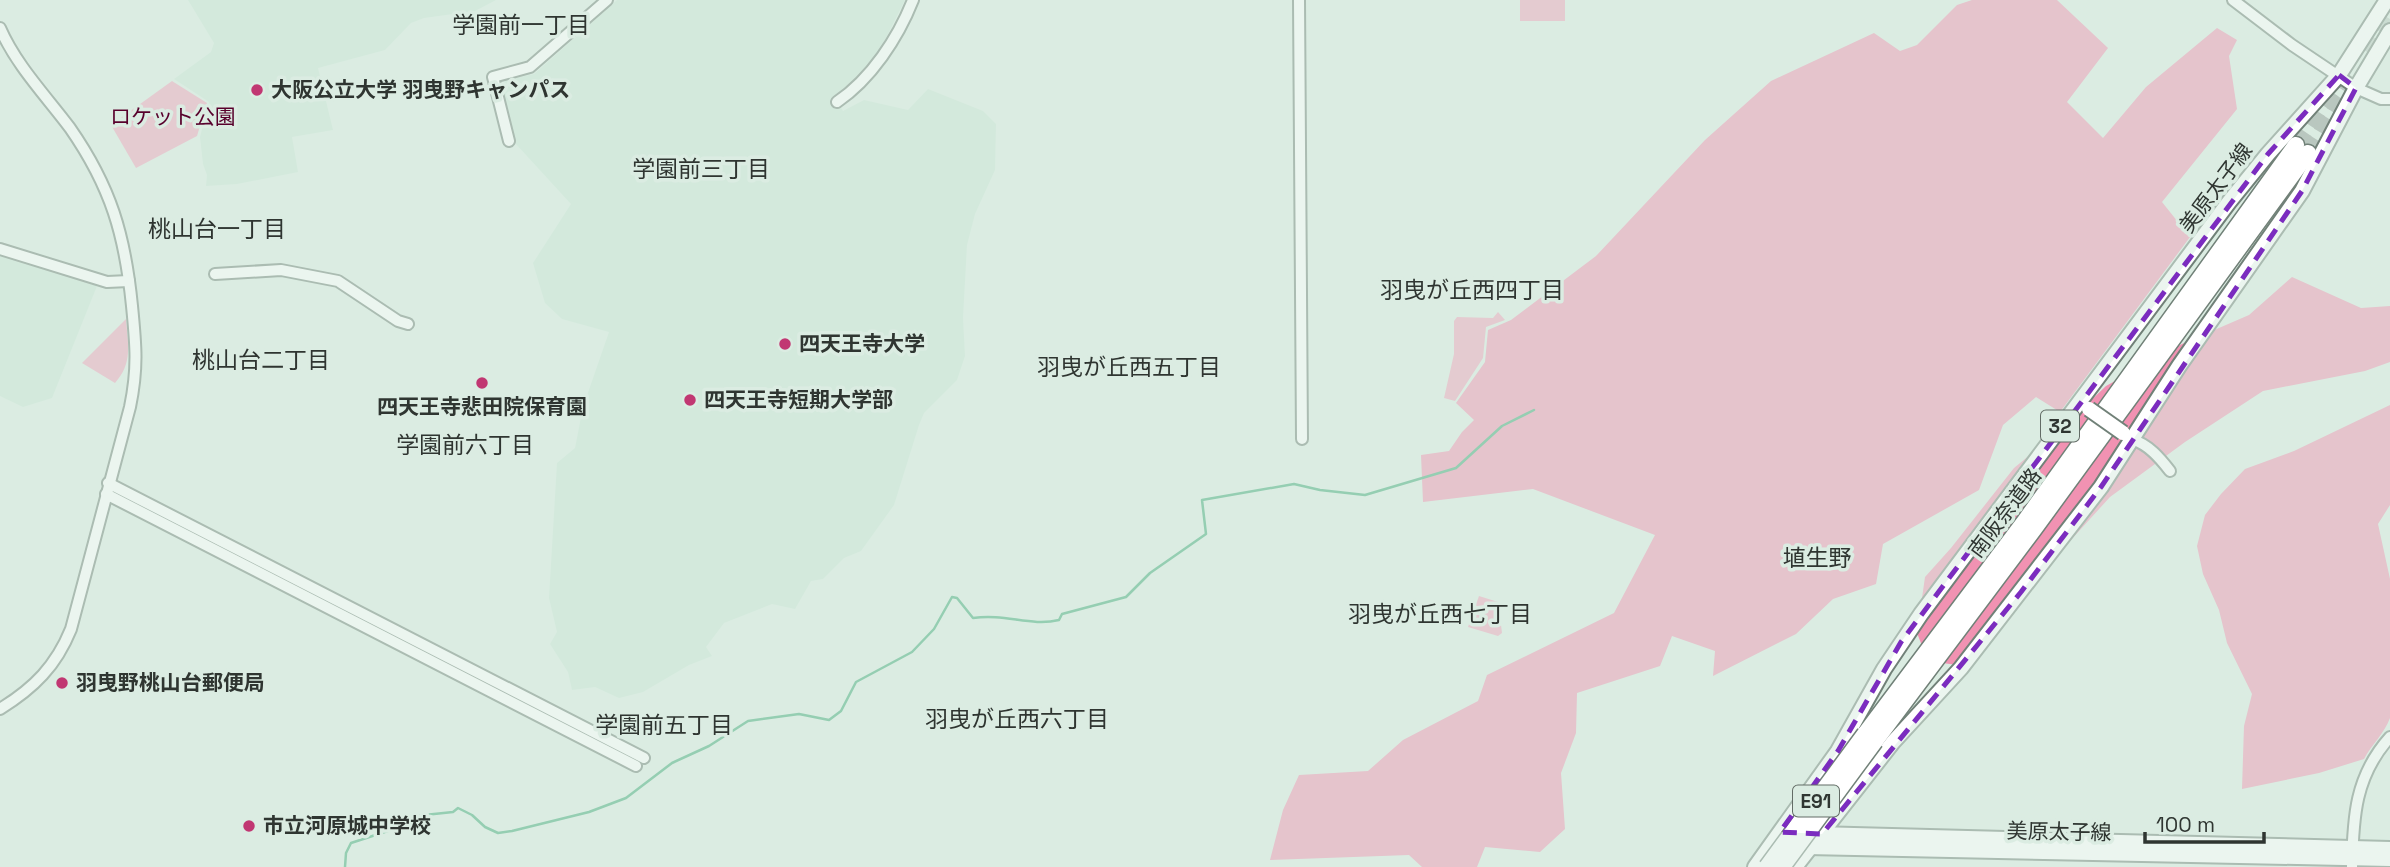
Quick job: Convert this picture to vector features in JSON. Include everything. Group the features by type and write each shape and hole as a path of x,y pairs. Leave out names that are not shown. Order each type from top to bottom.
{"highway":[{"name":"南阪奈道路","path":"1782,867 1870,737 2042,499 2302,149"},
{"name":"南阪奈道路","path":"1767,867 1870,737"}],"main road":[{"name":"美原太子線","path":"1755,867 1843,742 1901,642 2084,405 2268,153 2339,75 2387,0"},
{"path":"1796,867 1893,742 1961,668 2101,486 2128,436 2302,191 2356,88 2390,31"},
{"name":"32","path":"2084,405 2128,436"},
{"name":"美原太子線","path":"1780,832 2390,859"},
{"name":"美原太子線","path":"1770,846 2352,857 2390,849"}],"street":[{"path":"509,141 493,77 530,67 607,0"},
{"path":"837,102 864,80 901,26 913,0"},
{"path":"1299,0 1302,439"},
{"path":"2233,0 2292,45 2356,88 2381,99 2390,99"},
{"path":"0,28 14,54 76,138 104,185 122,235 137,354 136,375 72,627 64,648 39,681 0,709"},
{"path":"0,249 107,282 129,281"},
{"path":"215,274 274,270 338,281 398,321 408,324"},
{"path":"2128,436 2159,456 2170,471"},
{"path":"107,488 640,762"},
{"path":"2352,857 2355,804 2360,787 2377,753 2390,737"}],"highlighted area":[{"path":"2339,75 2356,88 2302,191 2101,487 2021,592 1822,834 1780,832 1838,751 1901,642 2268,154"}],"shaded area":[{"name":"大阪公立大学 羽曳野キャンパス","path":"188,0 496,0 475,11 424,18 411,23 385,50 318,68 333,130 292,137 298,172 237,184 206,186 207,175 200,137 209,102 174,79 211,52 214,43"},
{"name":"四天王寺大学","path":"617,0 905,0 883,44 859,78 835,98 843,111 864,100 908,110 928,89 983,111 996,124 995,170 975,214 967,245 963,318 965,356 957,380 924,413 894,505 861,551 844,558 823,579 811,581 795,609 772,604 724,623 706,647 712,656 689,665 643,692 619,698 595,687 572,690 568,672 550,644 557,632 549,598 557,463 575,448 583,407 609,332 562,319 545,303 533,263 571,204 515,143 501,87 506,80 534,74"},
{"path":"1972,0 2057,0 2108,48 2067,102 2103,138 2146,87 2217,28 2237,40 2229,56 2237,109 2162,202 2190,237 2060,412 2036,397 2003,425 1979,490 1883,544 1876,584 1833,599 1796,634 1713,676 1715,651 1672,636 1660,666 1577,693 1576,733 1561,773 1565,829 1540,852 1485,847 1477,867 1422,867 1409,855 1270,860 1283,810 1299,775 1368,771 1403,740 1478,701 1487,675 1614,613 1655,535 1533,489 1423,502 1421,455 1449,451 1474,420 1456,403 1485,362 1488,330 1511,320 1596,256 1705,140 1771,81 1874,33 1900,51 1917,45 1957,5"},
{"path":"0,254 97,286 52,398 23,407 0,396"},
{"path":"2292,277 2361,308 2390,306 2390,362 2365,371 2263,391 2185,442 2110,497 1957,665 1928,661 1917,633 1925,577 2014,468 2061,429 2106,386 2182,344 2249,315"},
{"path":"2390,405 2390,505 2378,524 2390,579 2390,718 2364,759 2319,773 2242,789 2244,726 2252,694 2227,643 2219,610 2203,574 2197,546 2205,515 2245,469 2294,451"}],"green space":[{"path":"1520,0 1565,0 1565,21 1520,21"},
{"name":"ロケット公園","path":"172,81 207,103 197,136 136,168 111,125"},
{"path":"1498,312 1505,320 1486,327 1483,358 1455,401 1444,398 1454,354 1454,321 1457,317 1493,318"},
{"path":"126,319 127,361 115,383 82,363"},
{"path":"1479,596 1498,602 1502,633 1498,636 1468,627"}],"waterway":[{"path":"345,867 346,853 351,843 397,828 415,816 453,812 458,808 498,833 512,831 589,812 626,798 672,763 709,746 748,721 799,714 829,720 841,711 856,682 912,652 934,629 952,597 957,598 973,618 996,617 1038,622 1059,620 1062,614 1126,597 1150,573 1206,534 1202,500 1294,484 1365,495 1456,468 1502,426 1534,410"}],"tunnel":[{"path":"2369,53 2390,16"},
{"path":"2308,153 2356,76"},
{"path":"2296,145 2340,80"}],"place":[{"name":"大阪公立大学 羽曳野キャンパス","path":"257,90"},
{"name":"四天王寺大学","path":"785,344"},
{"name":"四天王寺悲田院保育園","path":"482,383"},
{"name":"四天王寺短期大学部","path":"690,400"},
{"name":"羽曳野桃山台郵便局","path":"62,683"},
{"name":"市立河原城中学校","path":"249,826"}],"district":[{"name":"学園前一丁目","path":"521,25"},
{"name":"学園前三丁目","path":"701,169"},
{"name":"桃山台一丁目","path":"217,229"},
{"name":"羽曳が丘西四丁目","path":"1472,290"},
{"name":"桃山台二丁目","path":"261,360"},
{"name":"羽曳が丘西五丁目","path":"1129,367"},
{"name":"学園前六丁目","path":"465,445"},
{"name":"埴生野","path":"1817,558"},
{"name":"羽曳が丘西七丁目","path":"1440,614"},
{"name":"羽曳が丘西六丁目","path":"1017,719"},
{"name":"学園前五丁目","path":"664,725"}]}
